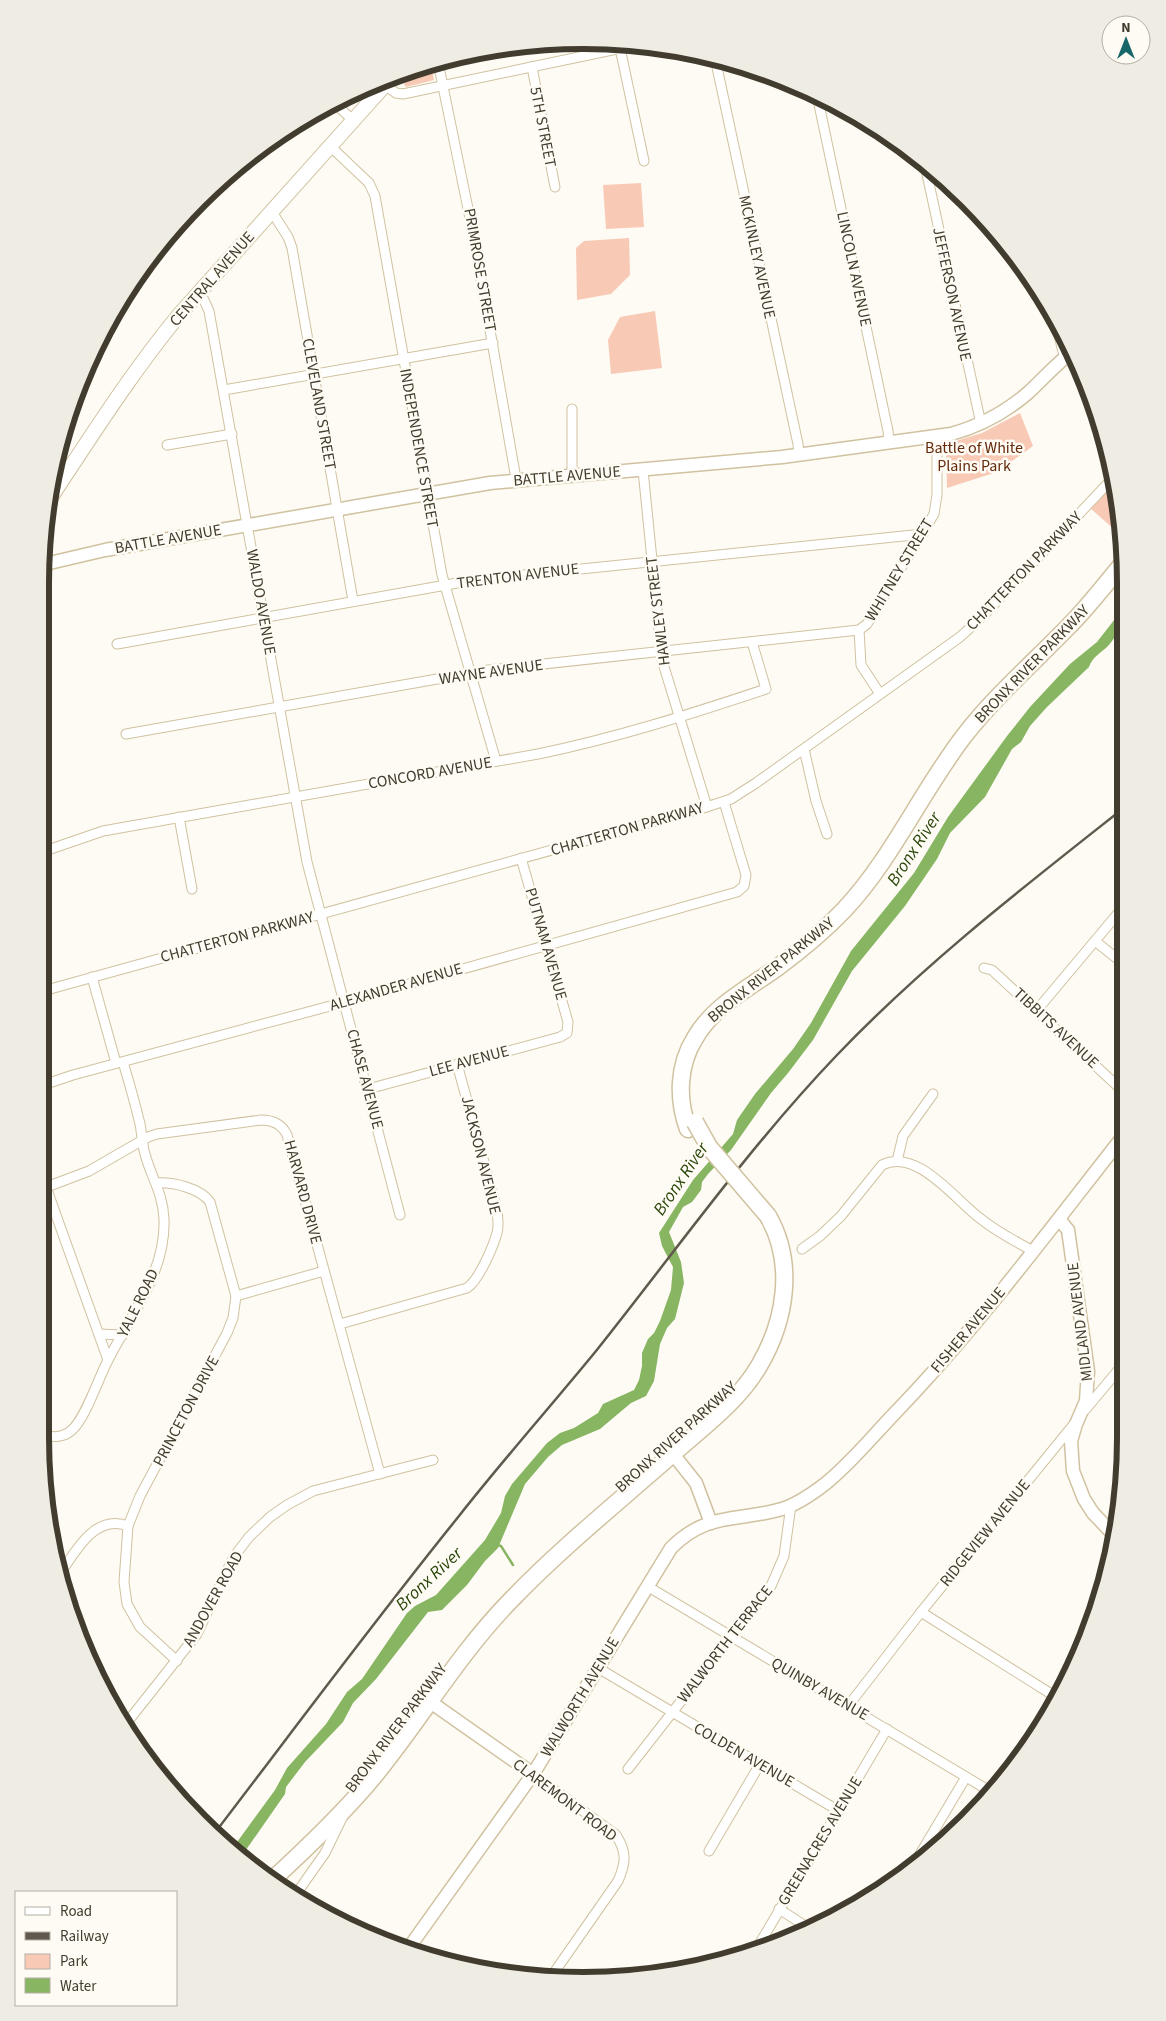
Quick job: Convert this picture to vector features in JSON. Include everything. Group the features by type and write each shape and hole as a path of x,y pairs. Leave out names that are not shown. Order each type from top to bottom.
{"highway":[{"name":"BRONX RIVER PARKWAY","path":"269,1870 364,1775 425,1698 518,1592 564,1549 718,1414 742,1390 759,1366 772,1341 783,1300 785,1270 780,1242 682,1110 681,1080 688,1052 698,1033 722,1007 791,957 844,910 873,873 954,749 972,726 1009,685 1079,616 1117,571"},
{"name":"BRONX RIVER PARKWAY","path":"692,1125 691,1077 698,1051 709,1033 728,1013 814,950 855,911 889,866 975,737 1002,706 1083,625 1117,585"},
{"name":"BRONX RIVER PARKWAY","path":"277,1875 348,1806 376,1774 472,1628 511,1586 715,1404 744,1372 758,1349 766,1330 775,1289 776,1269 774,1255 764,1219"}],"main road":[{"name":"CENTRAL AVENUE","path":"58,487 147,355 198,294 383,88"}],"street":[{"path":"587,55 590,49"},
{"path":"392,84 400,94 611,50"},
{"path":"620,50 644,161"},
{"name":"MCKINLEY AVENUE","path":"717,66 799,455"},
{"name":"5TH STREET","path":"532,67 555,187"},
{"name":"PRIMROSE STREET","path":"439,69 468,205 516,479"},
{"name":"LINCOLN AVENUE","path":"819,104 889,443"},
{"path":"339,108 353,120"},
{"name":"INDEPENDENCE STREET","path":"330,146 364,177 373,189 444,585 496,761"},
{"name":"JEFFERSON AVENUE","path":"927,175 981,424"},
{"name":"CLEVELAND STREET","path":"272,212 285,231 292,248 353,601"},
{"name":"WALDO AVENUE","path":"198,294 206,303 209,311 307,862 321,914"},
{"path":"224,390 493,343"},
{"name":"BATTLE AVENUE","path":"50,563 106,550 337,508 516,479 643,470 799,455 937,436 981,424 1002,412 1019,400 1066,356"},
{"path":"572,409 572,475"},
{"path":"167,445 232,434"},
{"name":"WHITNEY STREET","path":"880,694 861,665 859,630 867,624 931,520 937,502 937,436"},
{"name":"HAWLEY STREET","path":"643,470 664,669 707,807"},
{"name":"CHATTERTON PARKWAY","path":"49,989 724,802 756,783 960,636 982,617 1108,483"},
{"name":"TRENTON AVENUE","path":"116,644 444,585 652,561 923,534"},
{"name":"WAYNE AVENUE","path":"126,734 470,673 859,630"},
{"name":"CONCORD AVENUE","path":"49,849 94,833 575,747 679,718 766,689 752,642"},
{"path":"804,749 816,801 827,834"},
{"name":"ALEXANDER AVENUE","path":"49,1084 120,1062 345,1002 546,944 730,894 741,889 746,883 745,871 724,802"},
{"path":"179,817 192,889"},
{"name":"PUTNAM AVENUE","path":"521,858 568,1022 568,1031"},
{"name":"CHASE AVENUE","path":"321,914 400,1215"},
{"path":"1037,1010 1117,915"},
{"path":"1095,941 1117,959"},
{"name":"TIBBITS AVENUE","path":"984,968 992,970 1117,1085"},
{"name":"YALE ROAD","path":"49,1435 60,1436 69,1432 76,1425 151,1280 162,1245 164,1220 162,1200 145,1155 120,1062 92,977"},
{"name":"LEE AVENUE","path":"368,1089 560,1037 568,1031"},
{"name":"JACKSON AVENUE","path":"340,1324 462,1289 474,1282 497,1234 497,1213 457,1064"},
{"path":"896,1161 904,1136 933,1094"},
{"name":"HARVARD DRIVE","path":"49,1186 89,1171 142,1140 165,1132 261,1120 272,1121 282,1126 287,1135 380,1474"},
{"name":"FISHER AVENUE","path":"791,1505 817,1490 835,1476 914,1394 971,1328 1117,1144"},
{"path":"802,1249 820,1236 841,1216 882,1164 896,1161 912,1164 928,1174 979,1218 1033,1251"},
{"name":"PRINCETON DRIVE","path":"156,1183 163,1182 196,1190 208,1198 215,1213 236,1296 233,1318 227,1333 140,1496 128,1526 124,1582 127,1604 134,1620 147,1635 176,1661"},
{"path":"49,1198 108,1360"},
{"name":"MIDLAND AVENUE","path":"1059,1219 1068,1230 1087,1361 1086,1401 1071,1441 1075,1478 1084,1499 1093,1513 1109,1530"},
{"path":"236,1296 324,1271"},
{"path":"99,1334 123,1335"},
{"name":"RIDGEVIEW AVENUE","path":"848,1706 921,1612 1117,1372"},
{"path":"673,1454 696,1482 711,1523"},
{"name":"ANDOVER ROAD","path":"129,1720 200,1628 233,1558 259,1526 278,1511 313,1491 433,1460"},
{"name":"WALWORTH AVENUE","path":"411,1944 533,1774 666,1554 688,1534 711,1523 727,1518 767,1512 791,1505"},
{"name":"WALWORTH TERRACE","path":"628,1769 767,1592 779,1572 784,1556 791,1505"},
{"path":"65,1567 82,1543 96,1530 113,1523 128,1526"},
{"name":"QUINBY AVENUE","path":"647,1586 986,1789"},
{"path":"921,1612 1052,1694"},
{"name":"COLDEN AVENUE","path":"598,1668 839,1811"},
{"name":"CLAREMONT ROAD","path":"425,1698 616,1835 622,1843 626,1858 618,1881 555,1971"},
{"name":"GREENACRES AVENUE","path":"760,1942 887,1729"},
{"path":"709,1851 760,1764"},
{"path":"922,1850 966,1777"},
{"path":"299,1890 325,1852 348,1806"},
{"path":"779,1910 804,1924"}],"green space":[{"path":"432,71 434,80 406,87 404,84 410,78"},
{"path":"641,183 644,227 606,229 603,185"},
{"path":"629,238 630,275 611,294 577,300 576,248 584,241"},
{"path":"655,311 662,368 611,374 608,340 620,317"},
{"name":"Battle of White Plains Park","path":"1020,413 1033,446 997,472 947,488 946,444 982,433"},
{"path":"1109,488 1114,529 1090,508"}],"water":[{"path":"1117,616 1117,634 1112,641 1094,658 1089,667 1047,707 1030,726 1021,742 1012,749 985,797 950,833 937,859 905,906 852,971 813,1040 771,1093 731,1150 702,1182 701,1190 692,1202 683,1207 669,1232 681,1262 684,1283 675,1319 667,1328 660,1344 654,1381 646,1396 631,1403 600,1429 562,1445 548,1457 525,1484 498,1548 485,1561 467,1585 442,1610 428,1612 376,1679 353,1703 343,1722 305,1762 286,1787 285,1794 245,1851 236,1844 275,1790 287,1768 326,1724 347,1692 362,1679 407,1613 415,1606 436,1595 485,1540 501,1513 505,1496 512,1484 547,1443 560,1433 574,1428 598,1413 603,1404 634,1390 639,1380 642,1353 648,1339 654,1333 660,1321 671,1290 673,1267 662,1246 659,1233 693,1180 733,1134 737,1120 755,1094 793,1049 811,1023 851,951 914,873 948,817 1007,736 1030,707 1070,664 1097,642"}],"waterway":[{"path":"497,1545 501,1546 513,1565"}],"railway":[{"path":"218,1828 428,1555 596,1351 773,1126 837,1055 940,957 1117,813"}],"water label":[{"name":"Bronx River","path":"914,849"},
{"name":"Bronx River","path":"681,1179"},
{"name":"Bronx River","path":"429,1579"}]}
